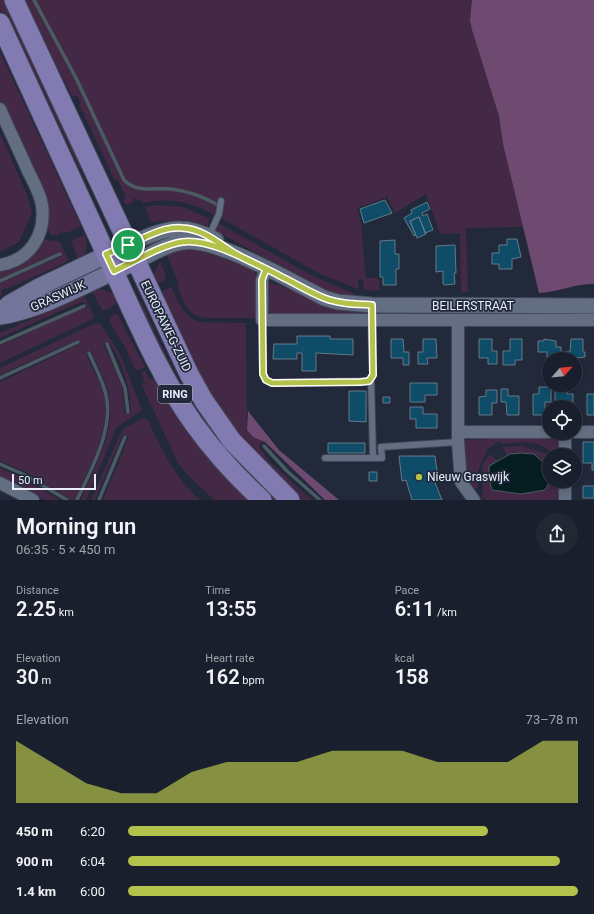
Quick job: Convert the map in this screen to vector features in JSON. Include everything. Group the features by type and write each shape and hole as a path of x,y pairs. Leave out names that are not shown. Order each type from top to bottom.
{"main road":[{"name":"EUROPAWEG-ZUID","path":"14,0 131,254 189,374 204,401 232,441 290,500"},
{"name":"EUROPAWEG-ZUID","path":"0,23 110,262 159,364 193,423 228,466 262,500"},
{"path":"110,262 131,254"},
{"name":"GRASWIJK","path":"0,312 9,304 39,288 110,262"},
{"name":"GRASWIJK","path":"0,316 14,314 39,305 110,262"}],"street":[{"path":"0,109 38,192 43,216 40,233 35,244 16,261 0,265"},
{"name":"BEILERSTRAAT","path":"131,254 160,232 176,228 192,229 209,236 236,254 324,298 372,312 458,320 573,313 594,306"},
{"name":"BEILERSTRAAT","path":"131,254 189,241 236,254"},
{"path":"262,320 262,280 266,269"},
{"name":"BEILERSTRAAT","path":"262,320 372,312 573,313 594,320"},
{"path":"458,320 458,437 461,482 474,500"},
{"path":"458,437 542,432"},
{"path":"582,432 594,432"},
{"path":"0,483 28,499"},
{"path":"565,488 566,500"}],"lane":[{"path":"209,236 219,214 221,201"},
{"path":"372,312 373,375 371,378 373,458"},
{"path":"262,320 263,374 266,380 272,383 361,382 369,381 371,378"},
{"path":"325,458 382,458 382,447 458,437"}],"shaded area":[{"path":"0,0 7,0 82,167 80,170 41,86 0,10"},
{"path":"22,0 472,0 470,20 472,30 499,116 503,144 523,227 466,228 468,292 461,292 460,233 440,234 426,194 395,213 387,197 357,208 361,224 366,278 378,278 380,291 364,290 363,280 358,279 358,289 320,274 221,218 223,207 219,203 214,215 197,207 180,202 153,201 143,203 142,200 137,201 137,198 133,199 134,202 126,205 123,200 126,198 118,180 115,181 79,104 81,103 77,96 72,96"},
{"path":"472,0 594,0 594,284 580,285 539,293 503,144 499,116 472,30 470,20"},
{"path":"0,52 81,226 69,232 58,233 58,236 51,235 47,229 40,188 0,101"},
{"path":"0,133 26,192 32,213 19,242 0,252"},
{"path":"157,205 183,207 209,218 208,227 185,220 151,222 145,207"},
{"path":"218,223 313,276 355,294 353,298 328,292 216,231"},
{"path":"84,235 87,246 79,263 71,241"},
{"path":"47,240 60,242 69,261 2,290 2,295 0,296 0,283 61,256 60,252 0,279 0,269 42,241"},
{"path":"197,245 255,269 259,318 205,318 199,317 190,311 181,296 177,285 179,284 166,253"},
{"path":"160,261 166,276 164,281 154,285 154,273"},
{"path":"267,283 273,283 295,292 361,311 362,316 273,316 266,309"},
{"path":"171,287 185,312 199,322 246,323 247,430 253,437 264,442 261,443 259,447 270,462 312,500 295,500 218,412 158,294"},
{"path":"101,289 112,293 120,301 107,310 102,310 92,291"},
{"path":"84,295 95,318 0,363 0,346 77,310 87,307 86,304 82,302 0,338 0,333"},
{"path":"141,301 177,377 203,419 232,452 286,500 271,500 258,489 191,411 137,303"},
{"path":"117,313 145,367 136,371 125,347 109,321 110,317"},
{"path":"95,323 101,325 120,354 142,410 117,427 86,500 81,500 104,444 110,415 110,400 106,385 91,351 86,351 103,391 105,419 93,461 75,500 71,500 24,471 0,461 0,382 79,344 80,341 77,340 0,375 0,368","holes":["108,342 118,357 125,376 131,405 131,413 129,414 125,414 122,386 104,345"]},
{"path":"147,370 146,373 149,379 155,379 255,500 214,500 187,474 178,463 145,392 142,384 145,383 141,372"},
{"path":"248,411 279,450 339,500 325,500 265,442 253,437 247,430"},
{"path":"143,418 148,420 164,453 176,473 200,500 103,500 129,436 123,434 95,500 91,500 122,430"},
{"path":"542,437 542,440 561,440 562,448 545,448 537,444 524,442 501,444 499,441 486,450 487,452 479,469 478,488 474,489 470,484 466,472 463,440"},
{"path":"522,446 542,452 542,463 510,454 507,455 503,447"},
{"path":"490,454 498,461 490,466 489,479 501,492 523,493 545,490 546,488 562,488 562,500 487,500 481,497 483,493 482,464"},
{"path":"510,454 534,454 542,461 542,488 546,488 545,490 521,494 492,490 489,479 489,466"},
{"path":"0,468 21,477 60,500 44,500 0,477"}],"building":[{"path":"385,200 392,213 364,223 360,209"},
{"path":"427,202 430,209 422,213 423,216 427,214 433,230 425,233 419,217 410,221 416,235 414,236 404,218 412,213 411,210"},
{"path":"419,217 426,234 417,238 410,221"},
{"path":"507,239 517,239 521,257 512,259 512,269 499,269 499,264 492,264 492,253 499,253 499,245 507,245"},
{"path":"395,240 395,254 399,254 399,269 396,269 396,285 383,285 383,277 380,277 380,241"},
{"path":"455,245 455,284 445,285 443,284 443,271 436,272 436,246"},
{"path":"297,336 330,336 330,339 353,339 353,355 316,353 316,371 302,371 302,353 297,353 297,359 273,359 274,344 297,344"},
{"path":"391,339 403,339 404,352 409,352 409,365 403,365 403,358 391,358"},
{"path":"423,339 436,339 437,358 427,358 428,364 418,364 418,352 423,352"},
{"path":"479,339 492,339 492,351 497,351 497,364 488,364 488,358 479,358"},
{"path":"510,339 522,339 522,360 515,360 515,365 503,365 503,351 510,351"},
{"path":"544,339 556,341 556,347 561,347 561,352 538,352 538,341 544,341"},
{"path":"571,339 583,339 583,352 585,352 585,357 582,357 582,352 570,352"},
{"path":"410,383 437,383 437,395 425,395 425,402 410,402"},
{"path":"539,387 542,387 542,392 551,392 551,400 542,400 542,415 533,415 533,394 539,394"},
{"path":"501,389 508,389 508,396 519,396 519,415 507,415 506,402 501,402"},
{"path":"486,390 497,390 497,403 492,403 492,415 479,415 479,397 486,396"},
{"path":"349,391 366,391 366,422 349,421"},
{"path":"555,392 567,392 567,394 573,394 573,400 555,400"},
{"path":"587,394 594,394 594,415 587,415"},
{"path":"383,397 390,397 390,403 383,403"},
{"path":"410,407 423,407 423,414 437,414 437,428 416,428 416,419 410,419"},
{"path":"583,442 594,442 594,470 592,470 592,463 583,463"},
{"path":"328,443 365,443 365,453 328,453"},
{"name":"Nieuw Graswijk","path":"399,456 435,456 438,479 434,480 442,500 412,500 406,480 402,481"},
{"path":"369,472 377,472 377,481 369,481"},
{"path":"583,486 594,486 594,498 583,498"}],"waterway":[{"path":"34,0 76,78 124,180 135,187 146,189 171,189 200,196 216,204"},
{"path":"0,281 60,254"},
{"path":"0,343 84,306"},
{"path":"0,378 78,342"},
{"path":"107,344 125,388 128,412"},
{"path":"77,500 100,449 107,422 108,408 105,390 89,353"},
{"path":"99,500 125,437"},
{"path":"264,446 287,471 320,500"},
{"path":"0,464 25,475 67,500"}],"place":[{"name":"Nieuw Graswijk","path":"419,477"}],"route":[{"path":"128,245 106,254 114,271 171,245 189,241 208,245 236,254 266,269 262,280 263,374 266,380 272,383 361,382 369,381 373,375 372,305 349,304 324,298 281,276 236,254 209,236 192,229 168,229 128,245"}]}
